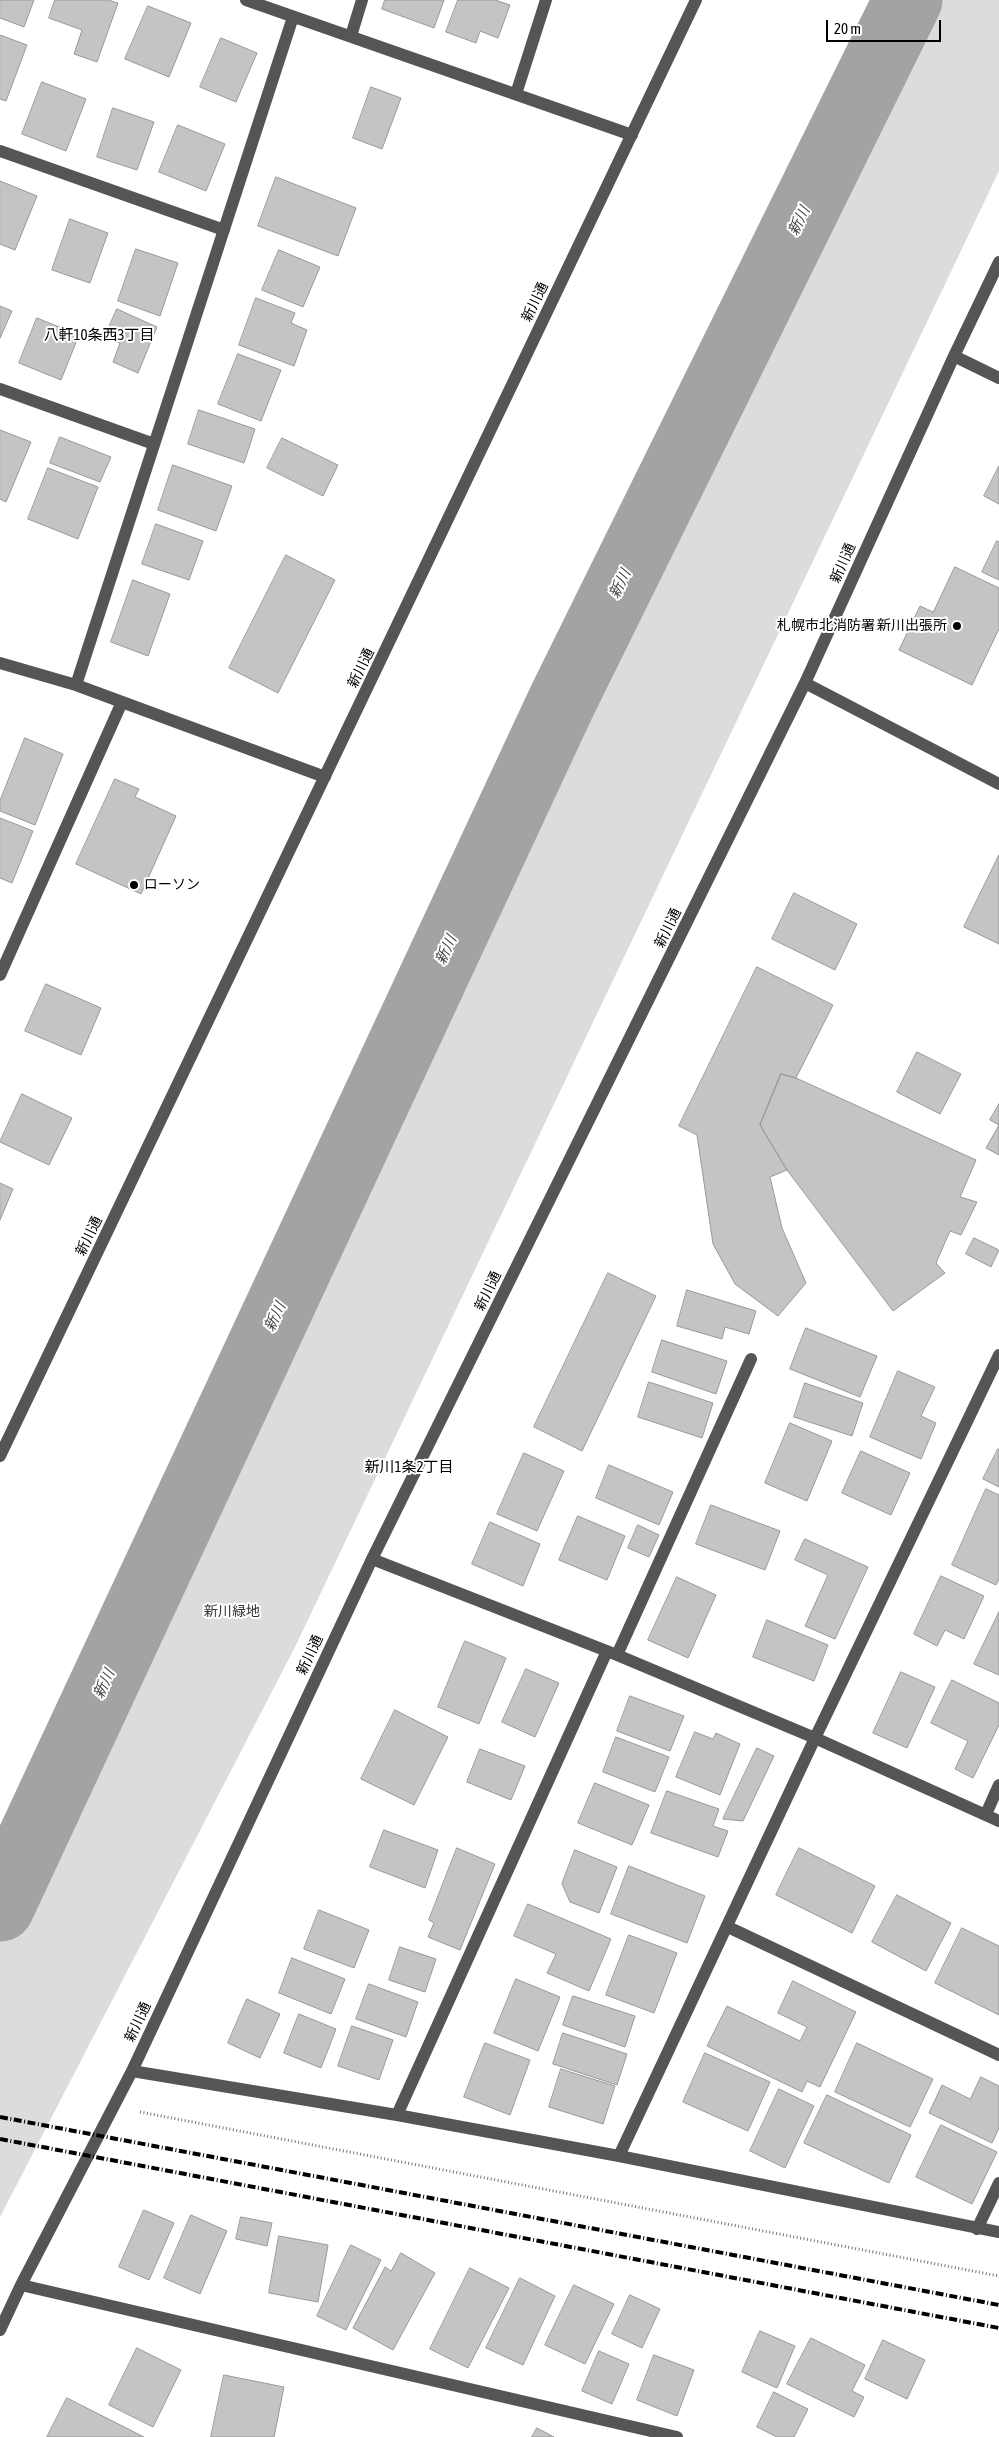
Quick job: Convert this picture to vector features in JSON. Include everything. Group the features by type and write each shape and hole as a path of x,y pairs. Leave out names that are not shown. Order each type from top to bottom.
{"street":[{"path":"246,0 632,135"},
{"path":"351,36 362,0"},
{"path":"516,94 546,0"},
{"name":"新川通","path":"0,1456 696,0"},
{"path":"76,685 293,17"},
{"path":"0,151 224,230"},
{"name":"新川通","path":"0,2330 21,2285 132,2071 372,1559 805,684 954,356 999,262"},
{"path":"954,356 999,378"},
{"path":"0,388 154,444"},
{"path":"0,663 76,685 325,777"},
{"path":"805,684 999,784"},
{"path":"0,975 122,702"},
{"path":"619,2156 815,1738 999,1355"},
{"path":"397,2115 751,1360"},
{"path":"372,1559 612,1653 815,1738 999,1821"},
{"path":"986,1814 999,1786"},
{"path":"728,1927 999,2055"},
{"path":"132,2071 397,2115 619,2156 999,2232"},
{"path":"977,2228 999,2183"},
{"path":"21,2285 677,2437"}],"path":[{"path":"113,2107 999,2276"}],"green space":[{"name":"新川緑地","path":"929,0 999,0 999,171 295,1647 0,2217 0,1921 282,1347 793,279"}],"building":[{"path":"0,0 34,0 24,27 0,18"},
{"path":"55,0 108,0 118,3 97,62 74,54 82,30 49,18"},
{"path":"385,0 444,0 434,28 382,9"},
{"path":"458,0 495,0 510,5 498,38 480,31 476,43 446,32"},
{"path":"148,6 191,23 169,77 125,59"},
{"path":"0,35 27,45 6,101 0,99"},
{"path":"221,38 257,53 236,102 200,87"},
{"path":"42,82 86,99 66,151 22,134"},
{"path":"371,87 401,98 382,149 353,138"},
{"path":"113,108 154,122 137,170 97,157"},
{"path":"178,125 225,144 206,191 159,172"},
{"path":"276,177 356,208 338,256 258,226"},
{"path":"0,181 37,196 15,250 0,244"},
{"path":"70,219 108,233 90,283 52,270"},
{"path":"136,249 178,263 160,316 118,301"},
{"path":"279,250 320,267 303,307 262,290"},
{"path":"256,298 295,313 291,323 307,330 294,366 239,345"},
{"path":"0,306 12,311 0,338"},
{"path":"117,309 157,327 138,373 113,362 120,343 105,336"},
{"path":"37,318 79,335 61,380 19,363"},
{"path":"238,354 281,370 261,421 218,404"},
{"path":"199,410 255,429 244,463 188,444"},
{"path":"0,430 31,442 6,502 0,499"},
{"path":"60,437 111,457 100,482 50,463"},
{"path":"282,438 338,465 323,496 267,468"},
{"path":"173,465 232,486 216,531 158,510"},
{"path":"999,466 999,504 984,496"},
{"path":"48,468 98,487 78,539 28,519"},
{"path":"156,524 203,541 189,580 142,564"},
{"path":"997,541 999,542 999,580 982,572"},
{"path":"286,555 335,580 278,693 229,668"},
{"path":"955,567 999,588 999,629 972,685 899,650 920,606 933,612"},
{"path":"133,580 170,594 148,656 111,642"},
{"path":"25,738 63,754 35,825 0,811 0,801"},
{"path":"115,779 139,789 135,797 176,816 141,894 76,864"},
{"path":"0,818 33,831 12,883 0,878"},
{"path":"999,855 999,944 964,927"},
{"path":"794,893 857,924 835,970 772,939"},
{"path":"757,967 833,1005 796,1078 781,1074 760,1125 787,1170 770,1177 782,1228 806,1283 778,1316 735,1284 713,1244 697,1135 679,1126"},
{"path":"46,984 101,1008 81,1055 25,1031"},
{"path":"917,1052 961,1074 940,1114 897,1092"},
{"path":"781,1074 796,1078 976,1160 960,1197 977,1202 961,1235 950,1231 936,1263 945,1273 893,1311 787,1170 760,1125"},
{"path":"22,1094 72,1118 49,1165 0,1142"},
{"path":"999,1104 999,1125 990,1120"},
{"path":"999,1125 999,1155 986,1148"},
{"path":"0,1183 13,1189 0,1220"},
{"path":"974,1238 999,1250 991,1267 966,1254"},
{"path":"608,1273 656,1296 582,1451 534,1427"},
{"path":"687,1290 756,1311 749,1334 725,1327 722,1339 677,1326"},
{"path":"806,1328 877,1356 860,1397 790,1369"},
{"path":"662,1340 727,1361 716,1394 652,1372"},
{"path":"898,1371 935,1387 921,1416 936,1423 921,1459 870,1437"},
{"path":"649,1382 713,1403 702,1438 638,1417"},
{"path":"805,1383 863,1403 852,1436 794,1417"},
{"path":"790,1423 832,1441 807,1501 765,1483"},
{"path":"999,1449 999,1487 983,1479"},
{"path":"861,1451 910,1473 891,1515 842,1493"},
{"path":"524,1453 564,1471 537,1531 497,1514"},
{"path":"609,1465 673,1492 659,1525 596,1498"},
{"path":"986,1489 999,1495 999,1579 996,1585 952,1565"},
{"path":"711,1505 780,1531 765,1570 696,1544"},
{"path":"578,1516 625,1536 607,1580 559,1560"},
{"path":"490,1522 540,1544 523,1586 472,1564"},
{"path":"638,1525 659,1535 649,1557 628,1548"},
{"path":"805,1539 868,1567 835,1639 805,1626 828,1575 795,1560"},
{"path":"941,1576 984,1596 964,1639 945,1630 937,1646 914,1634"},
{"path":"677,1577 716,1595 688,1658 648,1640"},
{"path":"999,1612 999,1675 974,1664"},
{"path":"767,1620 828,1645 814,1681 753,1657"},
{"path":"465,1641 506,1658 479,1724 438,1707"},
{"path":"526,1669 559,1683 535,1737 502,1722"},
{"path":"901,1672 935,1687 907,1748 873,1733"},
{"path":"952,1680 999,1703 999,1725 973,1778 955,1769 968,1741 931,1723"},
{"path":"630,1696 684,1716 670,1751 617,1731"},
{"path":"395,1710 448,1737 414,1805 361,1779"},
{"path":"695,1732 713,1739 716,1733 740,1744 720,1795 676,1777"},
{"path":"616,1737 669,1757 655,1792 603,1772"},
{"path":"757,1748 774,1756 743,1821 723,1819"},
{"path":"480,1749 525,1766 511,1800 467,1782"},
{"path":"595,1783 649,1805 632,1845 578,1823"},
{"path":"667,1791 719,1809 713,1826 728,1831 718,1857 651,1833"},
{"path":"384,1830 438,1850 425,1888 370,1867"},
{"path":"457,1848 495,1864 460,1950 428,1937 434,1923 429,1920"},
{"path":"799,1848 875,1886 852,1933 776,1895"},
{"path":"575,1850 617,1867 599,1913 570,1902 562,1884"},
{"path":"629,1866 705,1896 687,1943 611,1914"},
{"path":"897,1895 951,1923 926,1971 872,1942"},
{"path":"528,1904 611,1939 589,1991 547,1973 556,1954 514,1936"},
{"path":"319,1910 369,1930 354,1968 304,1949"},
{"path":"962,1928 999,1946 999,2015 935,1983"},
{"path":"629,1935 677,1953 654,2013 606,1995"},
{"path":"400,1947 436,1959 425,1992 389,1980"},
{"path":"292,1958 345,1979 331,2014 279,1993"},
{"path":"516,1979 560,1997 538,2051 494,2033"},
{"path":"793,1981 856,2012 820,2087 807,2081 802,2092 707,2046 727,2006 800,2041 807,2027 778,2013"},
{"path":"369,1984 418,2002 406,2037 356,2019"},
{"path":"573,1996 635,2016 625,2047 563,2025"},
{"path":"247,1999 280,2014 260,2058 228,2043"},
{"path":"299,2014 336,2029 321,2068 284,2053"},
{"path":"352,2026 393,2040 379,2080 338,2066"},
{"path":"563,2033 627,2054 617,2085 553,2064"},
{"path":"485,2043 530,2060 510,2115 464,2097"},
{"path":"857,2043 933,2079 910,2127 835,2092"},
{"path":"705,2053 770,2082 748,2131 683,2102"},
{"path":"561,2069 615,2086 603,2124 549,2107"},
{"path":"981,2077 999,2086 999,2128 992,2143 929,2113 942,2085 970,2099"},
{"path":"779,2089 814,2106 785,2168 750,2151"},
{"path":"827,2095 911,2135 889,2183 804,2143"},
{"path":"941,2125 997,2152 972,2204 916,2177"},
{"path":"144,2210 174,2223 149,2280 119,2267"},
{"path":"191,2215 227,2231 200,2294 164,2278"},
{"path":"241,2217 272,2223 267,2246 236,2239"},
{"path":"279,2236 328,2245 318,2302 269,2293"},
{"path":"351,2245 381,2260 346,2330 317,2316"},
{"path":"401,2253 435,2273 393,2350 353,2328 385,2267 391,2271"},
{"path":"470,2268 509,2288 468,2368 430,2349"},
{"path":"520,2278 555,2296 523,2365 486,2348"},
{"path":"574,2285 614,2304 585,2364 545,2345"},
{"path":"630,2295 660,2309 642,2348 612,2334"},
{"path":"760,2331 795,2346 777,2388 742,2372"},
{"path":"811,2338 865,2365 852,2391 864,2397 854,2417 787,2384"},
{"path":"883,2340 925,2360 907,2399 865,2379"},
{"path":"137,2348 181,2370 153,2427 109,2405"},
{"path":"599,2351 629,2364 612,2404 582,2391"},
{"path":"654,2355 694,2370 677,2416 637,2400"},
{"path":"224,2375 284,2387 274,2437 211,2437"},
{"path":"774,2392 808,2409 794,2437 777,2437 757,2427"},
{"path":"67,2398 144,2437 47,2437"},
{"path":"537,2428 554,2437 532,2437"}],"waterway":[{"name":"新川","path":"0,1907 562,701 908,0"}],"railway":[{"path":"0,2117 999,2305"},
{"path":"0,2139 999,2328"}],"place":[{"name":"札幌市北消防署 新川出張所","path":"957,626"},
{"name":"ローソン","path":"134,885"}],"district":[{"name":"八軒10条西3丁目","path":"99,335"},
{"name":"新川1条2丁目","path":"409,1467"}]}
